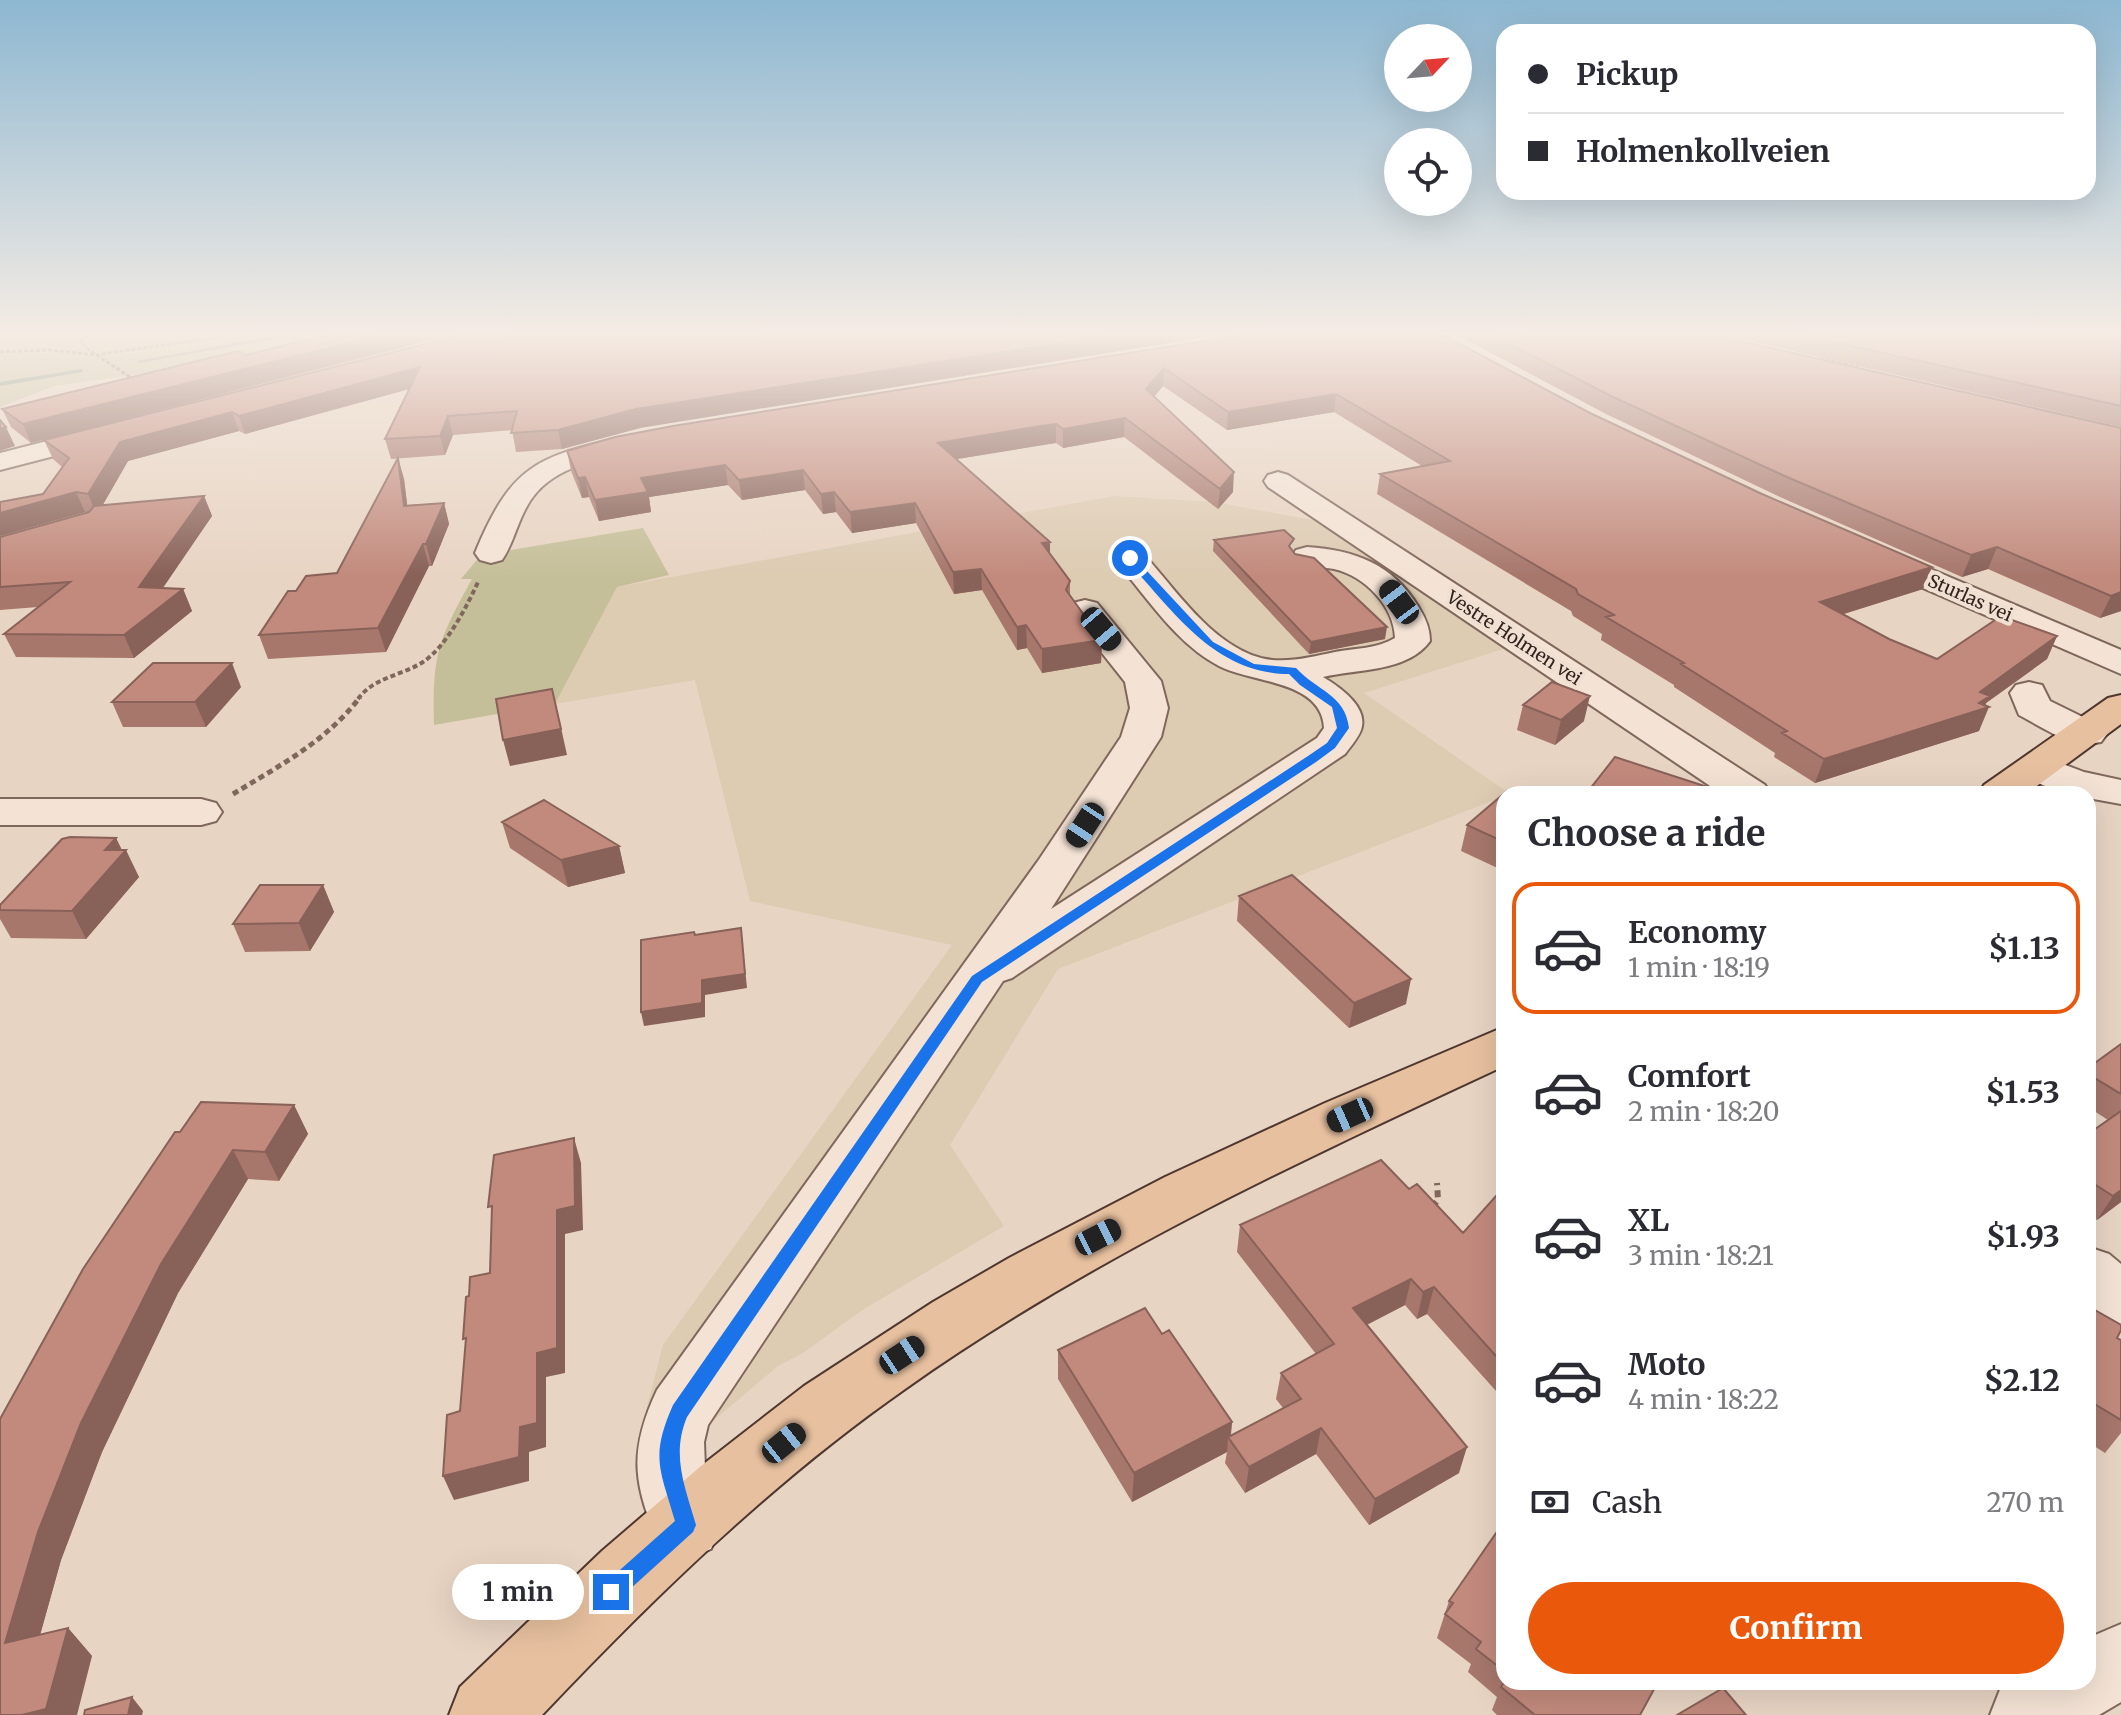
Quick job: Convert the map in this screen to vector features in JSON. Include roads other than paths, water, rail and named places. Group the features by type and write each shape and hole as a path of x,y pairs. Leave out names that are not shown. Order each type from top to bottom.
{"main road":[{"path":"2011,786 2087,734 2121,706"},
{"path":"488,1715 611,1592 686,1525 840,1398 944,1328 1056,1260 1205,1183 1496,1049"}],"street":[{"path":"0,462 126,429"},
{"path":"491,553 505,513 528,480 575,457 651,440"},
{"name":"Vestre Holmen vei","path":"1278,481 1738,786"},
{"name":"Sturlas vei","path":"1850,544 2121,663"},
{"path":"1130,558 1197,633 1222,652 1263,670 1292,671 1400,650 1407,646 1414,634 1399,602 1376,575 1341,559 1307,557"},
{"path":"686,1525 669,1467 668,1451 670,1435 680,1411 1129,759 1146,723 1149,708 1143,681 1085,610"},
{"path":"977,979 1331,746 1343,728 1341,712 1336,704 1304,683 1292,671"},
{"path":"2029,693 2032,707 2087,734"},
{"path":"2039,767 2072,782 2092,786"},
{"path":"2096,787 2121,792"},
{"path":"0,812 201,812"},
{"path":"2096,1279 2121,1300"},
{"path":"2096,1674 2121,1662"},
{"path":"2029,1715 2068,1690"}]}
